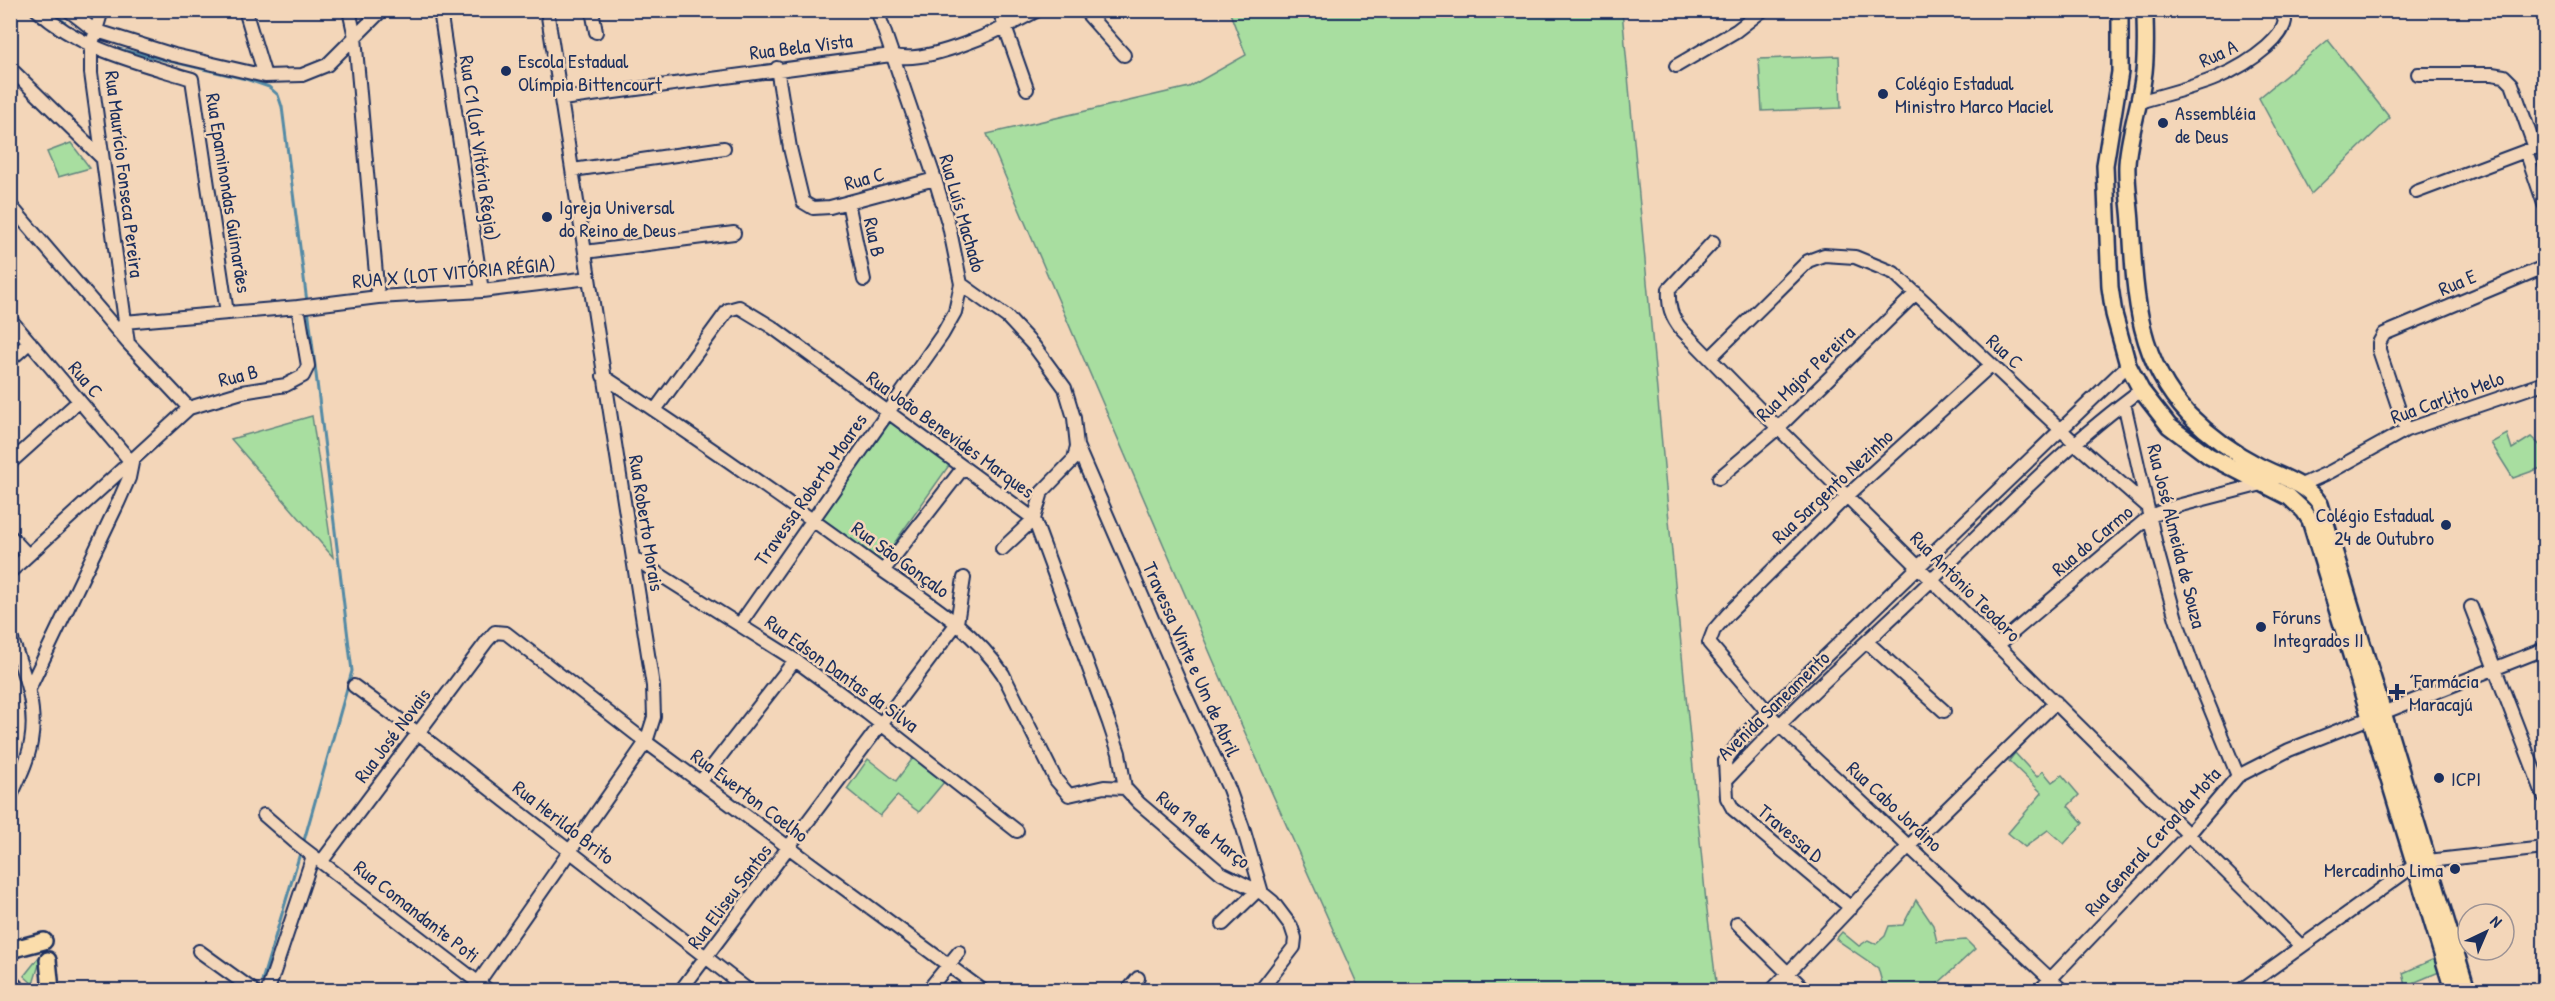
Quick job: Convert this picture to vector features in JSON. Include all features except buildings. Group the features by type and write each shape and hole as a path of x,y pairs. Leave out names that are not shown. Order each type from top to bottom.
{"main road":[{"path":"2120,10 2120,72 2105,165 2110,287 2116,324 2128,364 2141,390 2169,426 2209,456 2289,497 2310,520 2376,715 2421,863 2453,990"},
{"path":"2145,10 2145,57 2139,102 2130,136 2127,166 2133,267 2141,328 2161,379 2204,429 2259,466 2301,485 2318,500 2325,515 2376,715"},
{"path":"2109,130 2119,139 2130,136"},
{"path":"2105,165 2115,161 2127,166"},
{"path":"2421,863 2467,990"},
{"path":"10,950 44,941"},
{"path":"48,960 51,990"},
{"path":"10,983 18,990"}],"street":[{"path":"37,10 48,21 90,47"},
{"path":"68,10 94,30 174,55 265,76 302,75 327,65 382,10"},
{"name":"Rua Maurício Fonseca Pereira","path":"102,10 90,47 91,73 128,343"},
{"path":"245,10 265,76"},
{"path":"349,10 355,37 378,297"},
{"name":"Rua Roberto Morais","path":"480,988 646,742 654,717 654,693 635,559 603,376 547,10"},
{"path":"592,10 596,32"},
{"name":"Rua Luís Machado","path":"877,10 935,179 949,226 961,284 1007,318 1052,369 1065,388 1072,406 1077,446"},
{"path":"999,10 1027,89"},
{"name":"Rua Bela Vista","path":"561,99 777,68 891,55 908,59 924,56 1005,27 1038,10"},
{"path":"1084,10 1124,55"},
{"path":"1676,66 1736,31 1763,10"},
{"name":"Rua A","path":"2139,102 2220,77 2242,66 2282,31 2285,21 2280,10"},
{"name":"Rua C1 (Lot Vitória Régia)","path":"444,11 482,291"},
{"name":"Rua Epaminondas Guimarães","path":"90,47 192,80 227,313"},
{"path":"10,68 102,158"},
{"name":"Rua C","path":"777,68 790,148 803,202 813,208 823,208 935,179"},
{"path":"2418,74 2504,76 2514,88 2535,148 2544,204"},
{"path":"573,170 724,148"},
{"path":"2415,192 2535,148"},
{"name":"Rua B","path":"848,202 864,280"},
{"path":"10,205 128,343 189,408"},
{"path":"585,252 734,233"},
{"name":"Rua Antônio Teodoro","path":"1713,242 1669,289 1669,306 1676,322 1778,428 2301,946"},
{"name":"Rua C","path":"1710,358 1798,270 1814,258 1824,255 1855,257 1894,273 2148,511"},
{"name":"Rua E","path":"2406,430 2379,350 2379,343 2384,334 2544,267"},
{"name":"RUA X (LOT VITÓRIA RÉGIA)","path":"124,322 298,307 378,297 482,291 589,278"},
{"name":"Travessa Roberto Moares","path":"740,624 949,323 959,298 961,284"},
{"name":"Rua Major Pereira","path":"1719,478 1778,428 1916,293"},
{"name":"Rua B","path":"10,572 132,463 189,408 242,392 286,384 303,376 308,366 298,307"},
{"name":"Rua João Benevides Marques","path":"655,410 728,310 737,307 748,311 889,411 1034,519 1109,723 1119,753 1125,788"},
{"name":"Rua C","path":"10,319 132,463"},
{"path":"10,360 30,342"},
{"name":"Avenida Saneamento","path":"1728,778 1725,766 1727,756 1767,712 1997,493 2128,364"},
{"name":"Rua Sargento Nezinho","path":"1709,643 1714,630 1728,614 1847,496 1991,365"},
{"name":"Rua São Gonçalo","path":"603,376 812,519 957,623 1004,674 1056,780 1069,795 1104,787 1125,788"},
{"name":"Rua Carlito Melo","path":"2301,485 2330,472 2406,430 2544,383"},
{"name":"Avenida Saneamento","path":"1728,778 1778,724 2009,506 2102,419 2141,390"},
{"path":"10,463 79,401"},
{"name":"Rua José Almeida de Souza","path":"2124,403 2158,554 2176,619 2238,776"},
{"path":"1002,549 1034,519 1042,492 1074,459 1077,446"},
{"name":"Travessa Vinte e Um de Abril","path":"1077,446 1183,690 1229,789 1244,828 1260,892"},
{"path":"29,689 118,503 129,478 132,463"},
{"path":"883,571 963,468"},
{"name":"Rua do Carmo","path":"1998,645 2148,511 2262,484"},
{"path":"1997,493 2009,506"},
{"path":"10,536 28,555"},
{"name":"Rua Edson Dantas da Silva","path":"635,559 795,660 1017,831"},
{"path":"957,623 964,578"},
{"path":"2471,607 2544,796"},
{"name":"Rua Eliseu Santos","path":"681,990 957,623"},
{"name":"Rua Ewerton Coelho","path":"495,632 506,633 520,642 646,742 982,990"},
{"name":"Rua José Novais","path":"268,990 317,859 495,632"},
{"path":"10,634 29,689 32,709 31,743 10,798"},
{"path":"1867,642 1944,711"},
{"name":"Rua Cabo Jordino","path":"1709,643 1778,724 2062,990"},
{"name":"Rua General Ceroa da Mota","path":"2040,990 2189,834 2238,776 2270,759 2376,715 2544,649"},
{"path":"700,781 795,660"},
{"name":"Rua Herildo Brito","path":"354,686 418,733 748,990"},
{"path":"1772,990 1909,846 2055,702"},
{"name":"Travessa D","path":"1728,778 1727,798 1736,812 1851,908"},
{"name":"Rua 19 de Março","path":"1125,788 1139,803 1221,873 1260,892"},
{"name":"Rua Comandante Poti","path":"264,815 480,988"},
{"path":"2241,990 2421,863 2544,848"},
{"path":"1223,924 1260,892 1273,902 1291,926 1295,938 1294,947 1261,990"},
{"path":"1737,922 1805,990"},
{"path":"199,951 250,990"},
{"path":"928,990 959,952"},
{"path":"1128,990 1138,978"}],"green space":[{"path":"1234,11 1622,11 1671,542 1706,902 1717,990 1360,990 1226,690 987,134 1189,87 1246,55 1230,13"},
{"path":"2328,40 2390,118 2311,194 2259,98"},
{"path":"1839,56 1841,108 1762,111 1759,59"},
{"path":"71,143 90,168 58,177 47,152"},
{"path":"312,416 315,436 333,557 231,439"},
{"path":"891,421 950,464 881,562 822,518"},
{"path":"2507,434 2512,449 2531,437 2544,449 2544,467 2513,478 2491,443"},
{"path":"2015,753 2037,777 2043,771 2052,782 2062,775 2079,795 2068,806 2083,823 2064,844 2048,830 2025,847 2008,833 2042,793 2009,761"},
{"path":"913,758 944,782 919,812 897,796 880,816 847,789 868,759 896,781"},
{"path":"1916,900 1933,925 1937,942 1966,940 1975,949 1931,990 1902,990 1883,986 1878,968 1836,939 1842,932 1859,946 1868,940 1876,944 1885,936 1889,926 1903,925"},
{"path":"43,952 33,984 24,976"},
{"path":"2434,959 2439,972 2406,986 2403,973"}],"waterway":[{"path":"51,10 71,28"},
{"path":"114,48 246,79 269,87 278,95 282,107 307,302"},
{"path":"303,844 352,671 308,308"},
{"path":"262,981 301,850"}],"place":[{"name":"Escola Estadual Olímpia Bittencourt","path":"506,71"},
{"name":"Colégio Estadual Ministro Marco Maciel","path":"1883,94"},
{"name":"Assembléia de Deus","path":"2163,123"},
{"name":"Igreja Universal do Reino de Deus","path":"547,217"},
{"name":"Colégio Estadual 24 de Outubro","path":"2446,525"},
{"name":"Fóruns Integrados II","path":"2261,627"},
{"name":"´Farmácia Maracajú","path":"2397,692"},
{"name":"ICPI","path":"2439,778"},
{"name":"Mercadinho Lima","path":"2455,869"}]}
